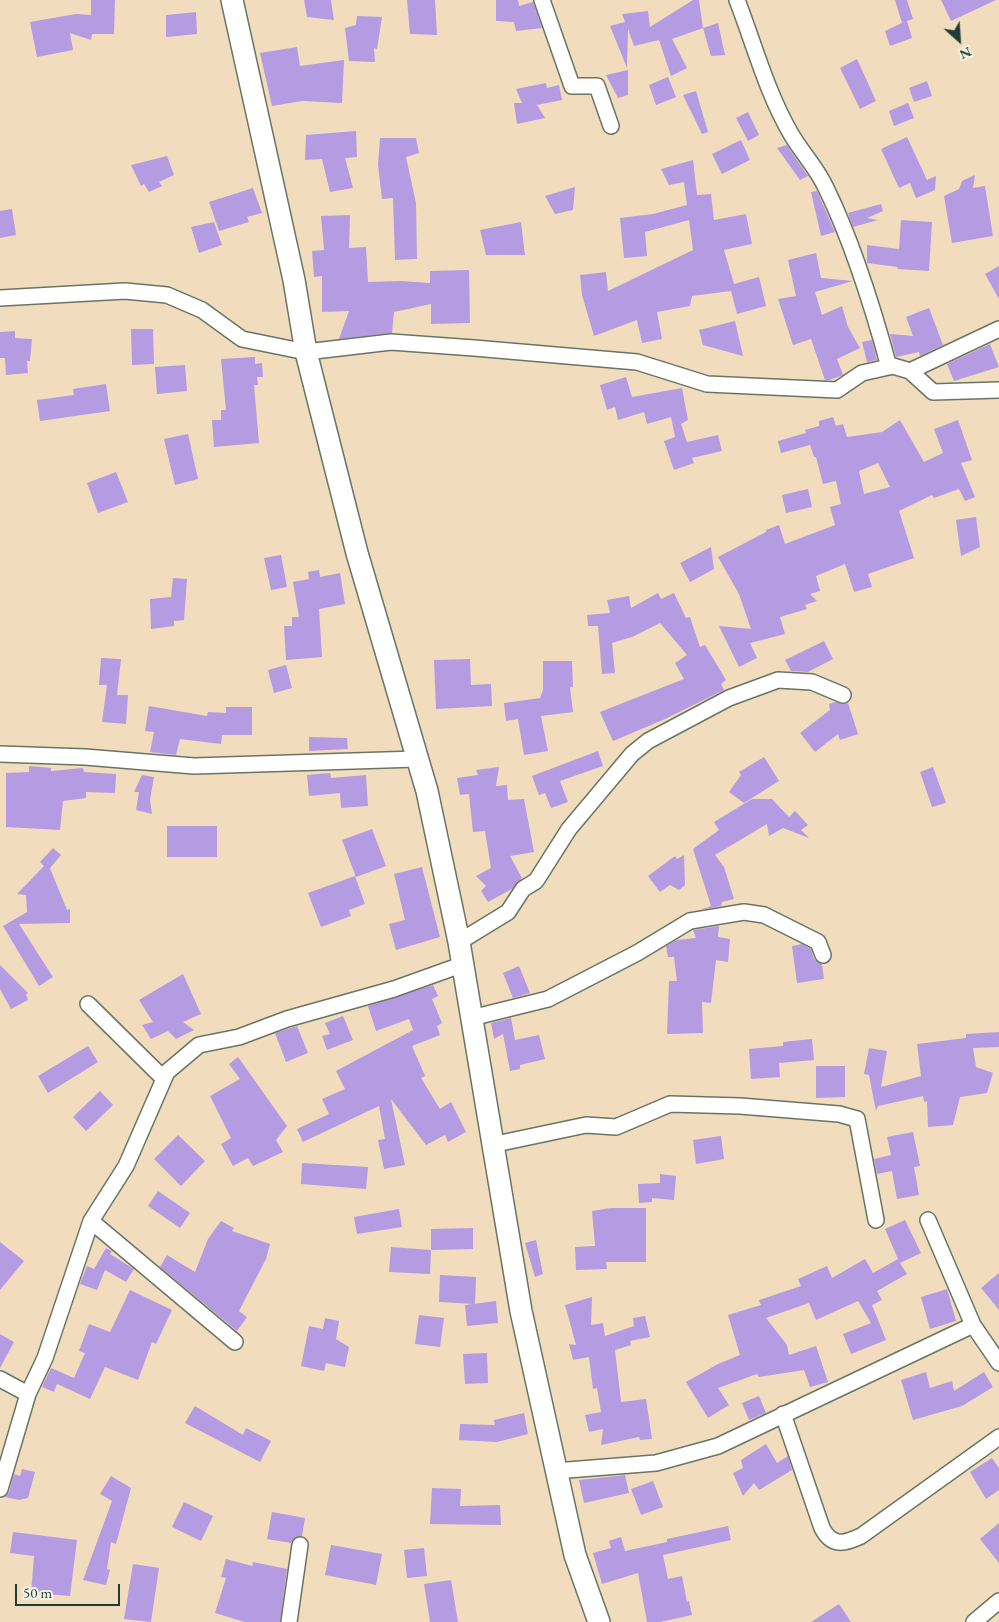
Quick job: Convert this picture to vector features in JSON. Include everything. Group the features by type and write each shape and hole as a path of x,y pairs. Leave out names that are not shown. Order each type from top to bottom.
{"street":[{"path":"232,0 294,280 306,352 357,553 427,791 459,942 461,965 481,1065 491,1145 521,1311 555,1472 575,1555 599,1622"},
{"path":"542,0 572,86 597,86 611,126"},
{"path":"737,0 767,83 791,134 817,169 838,213 872,303 889,367"},
{"path":"0,298 125,291 167,295 202,310 242,339 306,352 391,342 637,362 707,384 837,390 862,373 889,367 910,371 933,392 999,390"},
{"path":"910,371 999,329"},
{"path":"459,942 508,912 522,889 536,881 582,814 632,754 648,741 729,698 778,680 812,682 843,695"},
{"path":"0,754 86,757 194,766 417,759"},
{"path":"471,1018 548,999 637,953 690,921 744,912 764,915 818,942 823,954"},
{"path":"0,1489 28,1394 45,1358 91,1221 126,1166 167,1072 199,1045 239,1037 287,1018 394,989 461,965"},
{"path":"88,1004 164,1079"},
{"path":"491,1145 586,1125 616,1127 670,1104 740,1106 839,1114 857,1118 876,1220"},
{"path":"928,1220 973,1325 999,1362"},
{"path":"91,1221 235,1342"},
{"path":"555,1472 656,1463 718,1446 973,1325"},
{"path":"0,1379 28,1394"},
{"path":"783,1414 822,1528 827,1538 836,1543 847,1543 861,1536 999,1437"},
{"path":"289,1622 300,1545"},
{"path":"974,1622 999,1601"}],"building":[{"path":"91,0 115,0 114,34 92,34 91,40 70,33 73,50 37,57 30,22 76,14 91,15"},
{"path":"304,0 331,0 334,20 307,17"},
{"path":"407,0 435,0 437,35 410,34"},
{"path":"496,0 518,0 519,6 533,2 542,28 516,31 514,22 496,21"},
{"path":"693,0 699,0 703,28 672,39 687,68 671,76 659,40 634,46 628,29 627,68 610,26 625,22 622,14 648,11 650,27"},
{"path":"895,0 907,0 913,19 907,21 912,38 890,46 885,31 902,23"},
{"path":"941,0 996,0 951,21"},
{"path":"196,12 197,34 166,37 166,15"},
{"path":"357,16 382,17 377,49 374,48 375,62 349,61 345,28 356,25"},
{"path":"718,23 725,55 711,56 703,28"},
{"path":"297,47 300,66 344,60 342,103 302,101 272,106 260,53"},
{"path":"857,59 876,101 860,109 840,68"},
{"path":"628,70 628,95 618,98 606,75"},
{"path":"668,77 676,97 656,105 649,85"},
{"path":"927,81 932,96 914,102 909,88"},
{"path":"546,83 547,88 559,85 562,100 537,105 545,118 517,124 514,103 522,103 516,89"},
{"path":"696,91 708,132 702,134 683,95"},
{"path":"908,103 914,118 894,126 889,111"},
{"path":"748,112 759,135 748,141 736,118"},
{"path":"356,131 357,157 345,158 353,188 330,192 322,159 305,160 306,135"},
{"path":"907,137 927,180 936,176 935,190 916,198 910,183 899,188 881,149"},
{"path":"380,138 416,138 419,153 406,157 416,203 417,259 395,260 393,198 382,199 378,165"},
{"path":"741,140 750,160 722,174 712,154"},
{"path":"787,145 808,176 800,180 777,148"},
{"path":"167,156 174,175 159,182 162,186 149,192 144,184 141,186 131,165"},
{"path":"693,160 697,195 711,194 714,220 746,214 752,244 724,250 734,284 759,277 766,306 737,314 731,291 692,296 690,306 657,312 662,339 642,343 637,320 594,336 582,295 580,275 606,272 608,291 693,250 689,220 645,232 647,256 624,258 620,218 653,214 687,205 684,182 669,185 661,169"},
{"path":"975,175 973,188 985,186 993,236 952,243 944,196 959,189 962,181"},
{"path":"575,187 573,210 555,214 545,196"},
{"path":"253,188 262,213 247,217 249,222 219,231 209,202"},
{"path":"817,191 835,232 821,236 811,192"},
{"path":"881,204 883,211 867,218 878,220 853,227 848,213"},
{"path":"12,209 16,235 0,238 0,211"},
{"path":"350,215 349,248 366,247 368,282 401,281 430,283 430,271 469,270 470,323 431,324 431,304 394,312 392,333 339,339 349,311 322,312 322,276 314,277 312,251 324,250 321,216"},
{"path":"901,220 932,222 929,271 897,269 898,267 867,263 867,245 899,249"},
{"path":"214,222 222,245 199,253 191,227"},
{"path":"521,222 525,255 486,255 480,230"},
{"path":"816,253 821,278 853,281 815,292 822,315 842,306 848,327 860,348 837,359 843,375 829,380 825,380 811,339 793,345 778,299 796,296 788,260"},
{"path":"999,266 999,299 985,274"},
{"path":"929,308 943,345 920,356 919,352 896,357 890,334 913,336 906,317"},
{"path":"735,321 743,356 703,345 699,330"},
{"path":"131,329 153,329 154,364 132,365"},
{"path":"15,331 15,338 32,339 30,361 27,361 28,373 6,375 5,358 0,358 0,332"},
{"path":"872,340 877,360 867,362 862,342"},
{"path":"990,344 999,367 954,381 947,364"},
{"path":"255,357 255,364 262,363 263,377 257,377 258,385 254,385 259,443 214,447 212,420 221,420 221,410 226,410 221,359"},
{"path":"185,365 187,391 157,394 155,367"},
{"path":"626,377 632,397 682,388 688,420 681,424 687,442 718,435 722,451 692,458 694,463 674,470 664,441 675,437 671,417 647,424 644,412 618,420 615,407 607,410 600,385"},
{"path":"106,384 110,411 40,421 37,400 74,395 73,389"},
{"path":"833,417 836,426 843,424 847,437 882,432 900,420 924,462 943,453 934,429 958,420 972,460 961,463 975,497 965,501 959,489 934,498 932,495 899,511 914,558 868,574 872,587 854,592 845,564 816,576 820,591 810,594 817,601 805,605 807,609 780,617 785,634 750,643 757,658 739,667 719,626 751,629 739,594 718,557 766,532 766,530 779,525 785,544 835,525 830,507 841,504 836,481 823,484 816,457 814,457 810,445 781,453 778,441 806,433 805,430 819,426 819,421","holes":["878,463 890,487 864,494 859,471"]},
{"path":"188,434 198,479 175,485 164,439"},
{"path":"116,472 128,502 98,513 87,483"},
{"path":"808,489 812,507 786,513 782,495"},
{"path":"976,517 980,547 961,556 956,520"},
{"path":"711,547 714,569 690,582 680,563"},
{"path":"281,555 287,587 271,590 264,558"},
{"path":"319,570 320,577 340,573 345,604 319,609 322,657 286,660 284,626 292,626 292,617 299,617 293,582 309,579 308,572"},
{"path":"173,578 187,579 184,620 174,621 174,626 151,629 150,599 171,597"},
{"path":"658,593 661,599 674,593 686,618 690,617 700,647 705,645 726,680 721,684 724,690 663,720 613,741 600,712 684,679 675,663 687,655 660,623 632,637 612,643 615,673 602,674 598,626 588,626 587,615 610,613 607,600 629,596 631,608"},
{"path":"824,641 833,659 808,672 791,671 785,660"},
{"path":"101,658 121,659 117,695 128,695 126,724 102,722 107,685 99,685"},
{"path":"470,659 471,685 491,684 492,706 436,709 434,660"},
{"path":"543,661 572,661 573,687 570,687 573,712 541,716 548,751 524,755 518,719 506,721 504,703 540,698 543,690"},
{"path":"286,665 292,688 274,693 268,670"},
{"path":"835,702 848,703 858,734 840,740 838,734 815,752 800,733 830,710 829,704"},
{"path":"149,706 207,716 208,712 226,713 226,707 252,707 252,735 222,735 221,744 180,739 176,755 150,752 154,732 145,731"},
{"path":"309,737 347,738 348,749 309,751"},
{"path":"598,751 603,766 560,781 568,802 551,808 545,793 539,795 532,776"},
{"path":"764,757 779,781 744,803 729,792 741,775 739,772"},
{"path":"29,766 51,768 51,771 83,768 84,772 116,774 115,793 86,792 86,798 63,801 60,830 6,827 6,773 29,772"},
{"path":"499,767 496,786 507,785 508,800 524,799 534,852 510,856 522,878 512,889 488,902 481,891 486,886 476,876 491,868 485,831 473,832 469,794 460,795 457,778 478,775 476,770"},
{"path":"933,767 946,803 932,807 920,772"},
{"path":"330,773 331,778 366,775 368,806 341,808 340,793 309,796 307,775"},
{"path":"142,775 154,777 150,800 152,814 136,810 139,792 134,792"},
{"path":"752,799 772,799 789,817 795,811 808,825 801,830 809,838 783,828 769,836 767,824 715,855 724,867 734,899 722,902 721,906 700,910 711,906 693,849 719,830 714,822"},
{"path":"167,826 217,826 217,857 167,857"},
{"path":"372,829 386,866 356,877 342,840"},
{"path":"53,848 61,855 50,868 67,910 70,909 70,923 19,924 53,977 39,986 3,926 27,912 26,895 17,894 44,866 40,862"},
{"path":"684,855 685,885 679,890 670,885 660,892 648,876 675,856 677,859"},
{"path":"422,867 440,937 396,950 389,924 405,920 394,874"},
{"path":"355,876 365,904 349,910 351,916 321,927 308,893"},
{"path":"719,926 718,937 730,939 728,962 716,960 711,1003 702,1002 703,1033 667,1034 669,981 677,981 674,957 668,957 666,946 677,940 696,938 693,930"},
{"path":"802,944 811,949 814,959 822,964 824,979 797,983 792,946"},
{"path":"0,965 28,993 26,995 28,1000 11,1009 0,989"},
{"path":"519,966 530,993 513,998 503,973"},
{"path":"183,974 201,1014 183,1022 194,1030 176,1039 168,1031 151,1039 142,1025 153,1022 139,1000"},
{"path":"433,985 438,996 432,999 442,1023 437,1026 440,1035 412,1046 425,1076 421,1078 440,1109 451,1102 466,1132 448,1142 445,1135 426,1145 391,1099 405,1165 384,1169 378,1140 385,1139 379,1106 303,1142 297,1129 329,1114 322,1099 345,1089 336,1071 413,1030 409,1019 376,1031 368,1006"},
{"path":"343,1016 353,1040 327,1050 322,1036 330,1034 325,1023"},
{"path":"511,1018 515,1040 539,1035 545,1059 520,1065 520,1069 510,1071 503,1034 494,1039 491,1023"},
{"path":"297,1026 308,1053 286,1062 275,1033"},
{"path":"999,1032 999,1047 973,1048 976,1067 993,1073 987,1093 960,1097 953,1125 928,1127 927,1101 924,1102 923,1096 878,1106 876,1111 869,1075 864,1074 869,1048 887,1051 881,1087 921,1076 917,1044 966,1038 966,1034"},
{"path":"812,1039 814,1060 779,1063 780,1077 751,1079 749,1049 783,1046 783,1042"},
{"path":"88,1046 98,1062 48,1093 38,1076"},
{"path":"238,1057 287,1126 276,1140 283,1152 253,1166 248,1158 233,1166 221,1144 231,1138 210,1096 240,1079 229,1064"},
{"path":"816,1066 845,1066 845,1097 816,1098"},
{"path":"100,1091 113,1105 86,1131 73,1117"},
{"path":"913,1132 920,1166 914,1167 919,1195 897,1199 892,1171 877,1174 874,1159 891,1155 887,1137"},
{"path":"178,1135 205,1161 181,1186 154,1159"},
{"path":"721,1136 724,1159 696,1164 693,1140"},
{"path":"302,1163 368,1167 366,1189 301,1184"},
{"path":"660,1174 676,1176 674,1200 652,1198 652,1202 639,1203 638,1184 660,1183"},
{"path":"158,1191 190,1213 180,1228 148,1206"},
{"path":"611,1208 646,1208 646,1262 606,1262 607,1269 576,1270 575,1247 595,1246 592,1211"},
{"path":"399,1209 402,1227 357,1234 354,1217"},
{"path":"905,1220 921,1253 900,1263 907,1274 877,1291 882,1300 872,1305 886,1340 851,1354 843,1334 871,1323 858,1301 816,1320 809,1303 766,1318 787,1345 789,1355 816,1346 828,1382 810,1387 804,1370 759,1377 757,1374 718,1388 729,1405 708,1418 686,1382 718,1364 740,1355 728,1315 761,1305 759,1300 801,1286 798,1279 827,1266 832,1278 865,1259 873,1273 898,1259 885,1229"},
{"path":"221,1221 234,1228 232,1231 270,1244 266,1259 239,1311 247,1317 237,1331 160,1267 167,1255 195,1272 208,1239"},
{"path":"473,1228 473,1249 431,1250 431,1229"},
{"path":"536,1240 543,1274 535,1277 525,1243"},
{"path":"0,1242 24,1261 0,1290"},
{"path":"391,1247 431,1250 430,1274 389,1272"},
{"path":"106,1248 112,1251 110,1254 134,1269 126,1282 105,1270 97,1290 80,1284 87,1266 94,1269"},
{"path":"999,1273 999,1310 981,1288"},
{"path":"440,1275 476,1277 475,1304 439,1302"},
{"path":"947,1289 956,1321 930,1329 921,1297"},
{"path":"130,1290 172,1310 156,1344 152,1342 138,1380 105,1367 90,1399 57,1384 54,1392 42,1387 51,1368 74,1378 85,1353 79,1351 89,1324 110,1332"},
{"path":"592,1297 591,1325 603,1323 605,1336 634,1326 633,1318 645,1316 650,1337 630,1341 631,1345 615,1350 621,1402 646,1399 652,1439 640,1440 639,1437 601,1445 603,1429 589,1432 585,1415 601,1412 597,1388 593,1389 589,1357 573,1360 569,1344 576,1345 565,1305"},
{"path":"496,1301 498,1323 467,1326 465,1305"},
{"path":"419,1315 444,1318 440,1347 415,1344"},
{"path":"325,1318 339,1321 336,1339 349,1347 345,1367 326,1363 324,1371 301,1366 309,1326 323,1329"},
{"path":"0,1334 14,1342 0,1368"},
{"path":"487,1353 488,1383 465,1384 463,1354"},
{"path":"926,1372 930,1388 952,1381 954,1391 984,1372 993,1387 962,1406 913,1420 901,1380"},
{"path":"759,1396 766,1413 749,1420 742,1403"},
{"path":"195,1406 243,1435 246,1428 271,1441 260,1462 185,1423"},
{"path":"524,1413 528,1434 497,1442 459,1440 460,1424 495,1425 494,1420"},
{"path":"766,1444 777,1463 788,1456 792,1470 759,1490 754,1483 743,1496 733,1473 743,1468 741,1460"},
{"path":"992,1458 999,1468 999,1490 986,1499 970,1472"},
{"path":"22,1469 35,1472 28,1498 19,1500 5,1497 9,1492 14,1474 20,1476"},
{"path":"625,1475 629,1493 584,1503 579,1480"},
{"path":"111,1476 131,1488 116,1544 111,1542 107,1569 110,1570 106,1585 83,1580 112,1501 100,1494"},
{"path":"653,1481 663,1507 641,1515 631,1489"},
{"path":"432,1488 461,1489 460,1506 500,1505 501,1525 430,1524"},
{"path":"184,1502 213,1516 201,1541 172,1527"},
{"path":"272,1512 305,1518 302,1536 296,1537 291,1543 267,1539"},
{"path":"999,1523 999,1563 980,1539"},
{"path":"728,1526 731,1540 663,1555 668,1579 682,1576 687,1602 689,1601 692,1615 660,1622 647,1622 638,1573 602,1584 593,1553 611,1548 609,1541 621,1537 625,1551 667,1542 667,1539"},
{"path":"13,1532 77,1540 70,1596 31,1593 34,1556 10,1553"},
{"path":"331,1545 382,1554 376,1585 325,1575"},
{"path":"424,1548 427,1576 407,1578 404,1550"},
{"path":"226,1559 252,1566 253,1562 287,1569 280,1622 245,1622 215,1613 226,1578 221,1577"},
{"path":"133,1564 159,1568 151,1622 124,1619"},
{"path":"451,1580 458,1622 430,1622 424,1584"},
{"path":"839,1604 851,1622 811,1622"}]}
